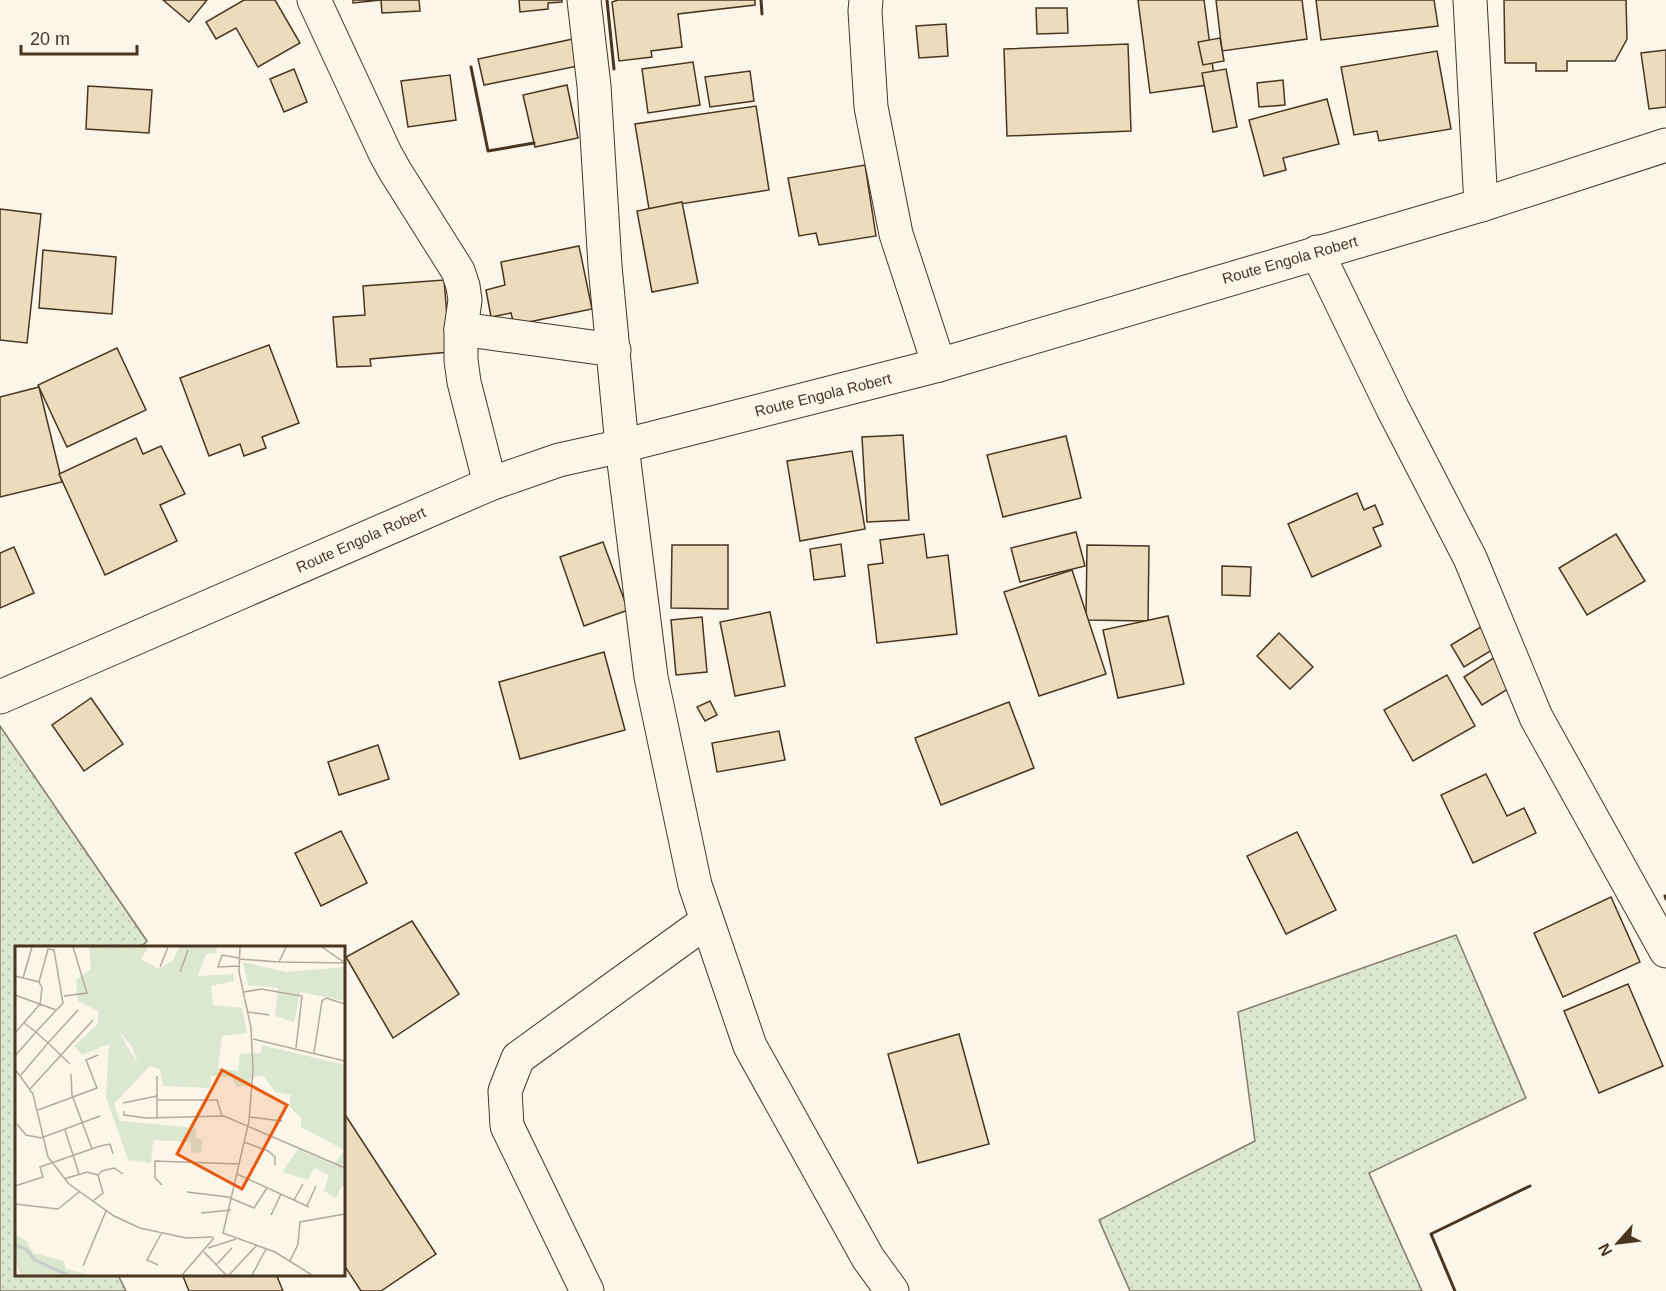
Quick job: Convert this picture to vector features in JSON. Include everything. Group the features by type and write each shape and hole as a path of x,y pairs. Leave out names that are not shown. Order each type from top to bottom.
{"street":[{"path":"314,0 390,162 458,271 465,300 460,329 464,382 490,484"},
{"path":"584,0 594,86 605,266 622,446 651,677 695,885 750,1046 868,1258 892,1291"},
{"path":"866,0 871,107 896,234 939,365"},
{"path":"1470,0 1481,205"},
{"name":"Route Engola Robert","path":"0,698 490,484 559,460 939,365 1481,205 1666,145"},
{"path":"1317,252 1393,409 1470,558 1536,717 1666,951"},
{"path":"460,329 614,350"},
{"path":"587,1291 507,1126 505,1091 518,1058 707,921"}],"green space":[{"path":"0,726 147,941 142,946 15,946 15,1276 118,1276 126,1291 0,1291"},
{"path":"1456,935 1526,1098 1369,1173 1422,1291 1130,1291 1099,1220 1255,1141 1238,1012"}],"building":[{"path":"163,0 207,0 189,22"},
{"path":"244,0 275,0 300,43 258,67 236,28 216,39 206,22"},
{"path":"353,0 381,0 353,3"},
{"path":"381,0 419,0 420,11 382,13"},
{"path":"519,0 562,0 562,2 548,3 548,9 520,12"},
{"path":"618,0 755,0 755,5 678,14 682,47 651,51 652,57 619,61 612,2"},
{"path":"1138,0 1204,0 1215,84 1150,93"},
{"path":"1216,0 1302,0 1307,39 1222,51"},
{"path":"1316,0 1434,0 1438,26 1321,40"},
{"path":"1504,0 1626,0 1627,39 1615,61 1567,61 1567,71 1536,71 1536,63 1505,63"},
{"path":"1036,8 1067,8 1068,33 1037,34"},
{"path":"946,24 948,56 919,58 916,26"},
{"path":"1220,38 1224,61 1203,65 1198,42"},
{"path":"573,39 578,66 484,85 478,59"},
{"path":"1128,44 1131,131 1007,136 1004,49"},
{"path":"1666,50 1666,107 1649,109 1641,53"},
{"path":"1437,51 1451,129 1379,141 1377,131 1354,135 1341,67"},
{"path":"693,62 700,105 648,113 642,69"},
{"path":"294,69 307,102 284,112 270,79"},
{"path":"1226,69 1237,127 1213,132 1202,73"},
{"path":"750,71 754,101 710,107 705,77"},
{"path":"450,75 456,120 408,127 401,81"},
{"path":"1283,80 1285,105 1259,107 1257,83"},
{"path":"567,85 578,138 535,147 523,95"},
{"path":"88,86 152,90 149,133 86,129"},
{"path":"1327,99 1339,144 1283,158 1286,170 1264,176 1249,120"},
{"path":"756,106 769,190 649,209 635,124"},
{"path":"865,165 876,236 819,245 816,233 799,236 788,178"},
{"path":"682,202 698,283 652,292 637,211"},
{"path":"0,209 41,214 27,343 0,340"},
{"path":"579,246 592,309 514,325 511,313 491,317 486,290 505,285 501,262"},
{"path":"43,250 116,257 112,314 39,308"},
{"path":"444,280 450,352 370,359 371,366 337,367 333,317 365,315 363,286"},
{"path":"269,345 299,423 262,437 266,448 244,456 240,444 209,456 180,378"},
{"path":"117,348 146,410 67,447 38,385"},
{"path":"39,387 62,482 0,497 0,397"},
{"path":"903,435 909,520 867,522 862,437"},
{"path":"1066,436 1081,498 1003,517 987,455"},
{"path":"136,438 143,454 161,446 185,494 160,505 177,541 105,575 59,474"},
{"path":"852,451 865,529 800,541 787,461"},
{"path":"1357,493 1364,510 1375,505 1383,524 1373,528 1381,546 1312,577 1288,524"},
{"path":"1076,532 1085,566 1020,582 1011,548"},
{"path":"924,534 927,558 948,555 957,634 877,643 868,565 883,563 880,540"},
{"path":"1616,534 1645,581 1587,615 1559,568"},
{"path":"603,542 628,610 584,626 560,557"},
{"path":"841,544 845,576 814,580 810,549"},
{"path":"672,545 728,545 728,609 671,608"},
{"path":"1087,545 1149,546 1148,621 1086,620"},
{"path":"14,547 34,593 0,608 0,553"},
{"path":"1222,566 1251,567 1250,596 1222,595"},
{"path":"1072,570 1106,674 1039,696 1004,592"},
{"path":"770,612 785,686 735,696 720,622"},
{"path":"1168,616 1184,684 1118,698 1103,630"},
{"path":"702,617 707,672 676,675 671,620"},
{"path":"1489,622 1502,644 1464,667 1451,645"},
{"path":"1279,633 1313,667 1290,689 1257,656"},
{"path":"604,652 625,730 520,759 499,682"},
{"path":"1503,652 1521,681 1482,705 1464,677"},
{"path":"1447,675 1475,726 1413,761 1384,710"},
{"path":"91,698 123,744 84,771 52,725"},
{"path":"710,701 717,715 705,721 697,707"},
{"path":"1009,702 1034,768 941,805 915,738"},
{"path":"779,731 785,760 717,772 712,743"},
{"path":"378,745 389,779 339,795 328,762"},
{"path":"1486,774 1507,816 1524,808 1536,833 1473,863 1441,795"},
{"path":"341,831 367,883 321,906 295,853"},
{"path":"1297,832 1336,910 1286,934 1247,856"},
{"path":"1611,897 1640,962 1563,997 1534,933"},
{"path":"412,921 459,994 393,1038 346,957"},
{"path":"1628,984 1663,1066 1599,1093 1564,1011"},
{"path":"959,1034 989,1144 918,1163 888,1054"},
{"path":"345,1115 436,1254 381,1291 361,1291 345,1267"},
{"path":"183,1276 277,1276 283,1291 189,1291"}],"wall":[{"path":"607,0 614,69"},
{"path":"761,0 762,14"},
{"path":"471,67 488,151 534,143"},
{"path":"1455,1291 1431,1234 1530,1186"}]}
